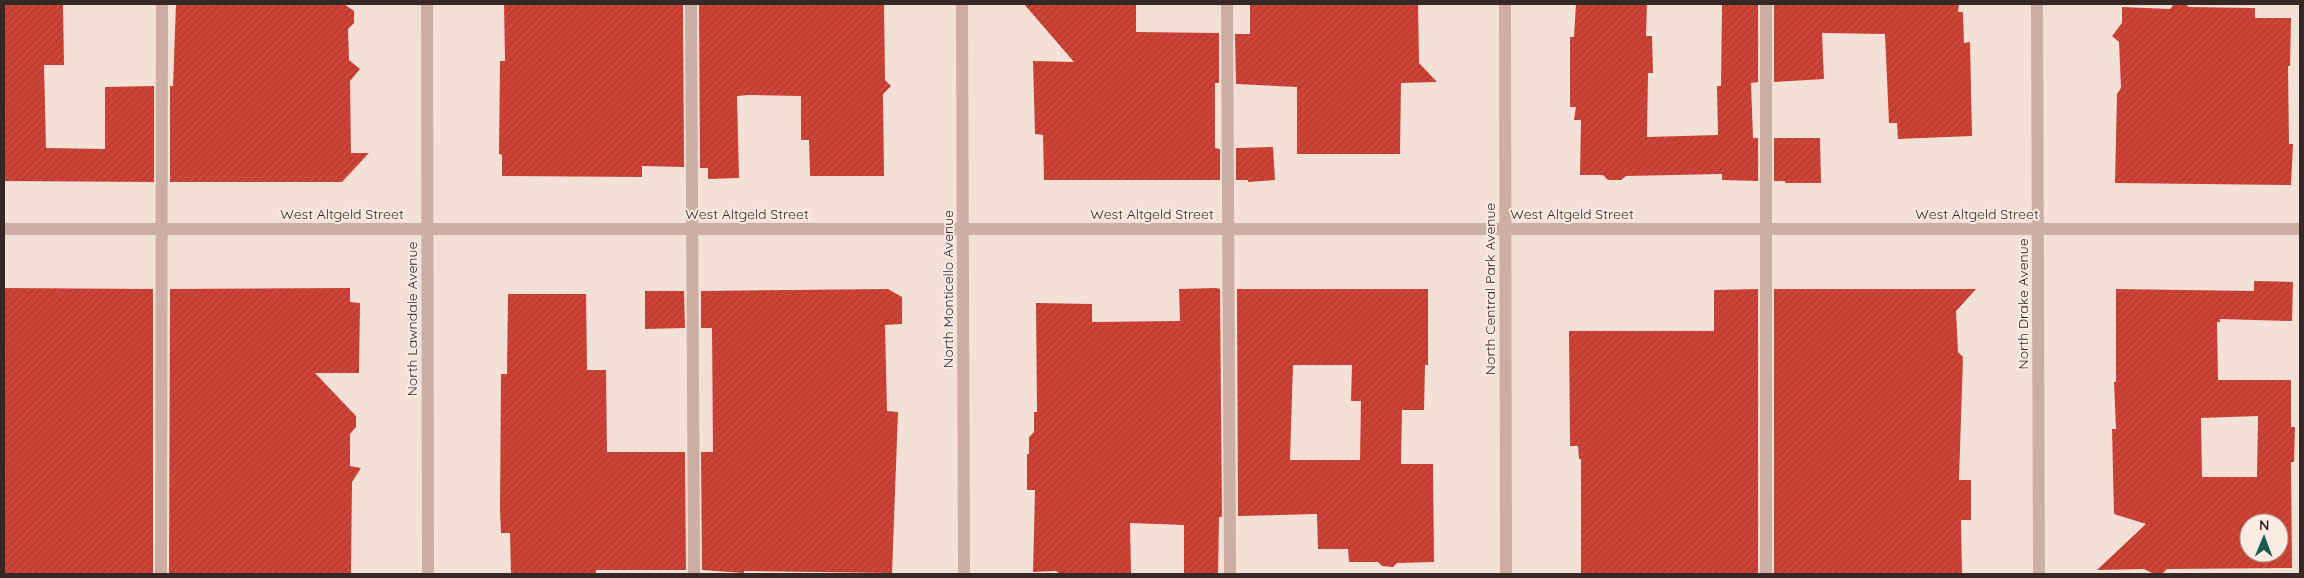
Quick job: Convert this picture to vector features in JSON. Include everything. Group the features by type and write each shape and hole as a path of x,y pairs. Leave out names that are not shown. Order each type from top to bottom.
{"street":[{"path":"161,574 162,4"},
{"name":"North Lawndale Avenue","path":"427,4 428,574"},
{"path":"690,4 694,574"},
{"name":"North Monticello Avenue","path":"962,4 964,574"},
{"path":"1227,4 1230,574"},
{"name":"North Central Park Avenue","path":"1505,4 1506,574"},
{"path":"1766,4 1766,574"},
{"name":"North Drake Avenue","path":"2037,4 2039,574"},
{"name":"West Altgeld Street","path":"4,229 2300,229"}],"building":[{"path":"4,4 63,4 64,65 44,65 46,148 105,149 105,87 154,86 154,182 4,181"},
{"path":"176,4 344,4 354,11 354,23 348,29 349,60 360,69 350,81 351,153 369,153 342,182 170,182 170,86 173,86"},
{"path":"504,4 683,4 684,167 642,166 642,177 502,176 502,155 499,154 500,61 505,61"},
{"path":"699,4 884,4 885,80 891,86 883,94 884,176 810,176 809,140 801,140 801,96 748,95 737,96 739,178 708,179 708,168 700,168"},
{"path":"1024,4 1136,4 1136,32 1219,33 1219,83 1215,83 1215,148 1220,149 1220,180 1044,180 1043,135 1035,134 1033,61 1074,62"},
{"path":"1250,4 1418,4 1419,63 1437,82 1401,83 1400,154 1297,154 1297,87 1236,84 1235,34 1250,34"},
{"path":"1576,4 1647,4 1646,36 1652,36 1653,73 1648,73 1647,137 1718,135 1717,86 1721,86 1722,4 1758,4 1758,82 1751,83 1753,138 1758,138 1758,181 1722,180 1722,174 1626,176 1621,180 1608,180 1603,175 1580,175 1581,120 1574,120 1576,107 1570,107 1570,37 1574,37"},
{"path":"1774,4 1959,4 1958,12 1963,12 1964,43 1970,42 1972,136 1898,139 1897,123 1889,123 1885,34 1822,33 1824,79 1774,82"},
{"path":"2174,4 2185,4 2189,7 2255,8 2255,18 2291,18 2290,66 2288,66 2289,144 2293,144 2291,185 2115,183 2117,94 2121,88 2119,42 2112,36 2122,23 2122,7 2170,9"},
{"path":"1774,138 1820,138 1821,183 1785,183 1785,181 1774,181"},
{"path":"1273,147 1275,180 1248,182 1248,180 1236,180 1236,148"},
{"path":"2254,281 2293,282 2292,321 2220,319 2220,322 2217,322 2218,380 2291,380 2291,427 2295,427 2294,462 2291,462 2292,568 2167,569 2162,574 2152,573 2144,569 2097,570 2146,524 2114,514 2112,429 2116,429 2114,382 2116,382 2116,289 2254,291","holes":["2258,416 2257,477 2202,477 2201,418"]},
{"path":"4,288 153,289 153,574 4,574"},
{"path":"350,288 350,302 360,303 359,373 315,373 356,416 356,427 350,434 350,466 361,468 352,482 351,574 169,574 170,289"},
{"path":"888,289 902,297 902,324 885,325 887,411 898,412 892,573 744,571 744,573 702,570 701,452 713,452 712,328 701,328 701,291"},
{"path":"1179,289 1220,289 1222,517 1219,517 1218,574 1184,573 1184,525 1130,523 1131,573 1060,574 1056,571 1033,572 1035,490 1027,490 1027,454 1029,454 1029,437 1034,432 1034,412 1037,412 1036,303 1092,304 1092,322 1180,321"},
{"path":"1237,289 1428,289 1428,365 1425,365 1424,410 1402,410 1401,464 1433,464 1434,562 1397,563 1393,567 1382,566 1378,562 1349,562 1348,549 1318,549 1317,514 1238,516","holes":["1293,365 1352,365 1351,401 1361,401 1360,460 1290,460"]},
{"path":"1758,289 1758,574 1581,574 1581,459 1579,459 1578,446 1570,446 1569,331 1714,331 1714,290"},
{"path":"1774,289 1976,289 1956,311 1958,352 1963,357 1959,480 1971,480 1971,520 1961,520 1962,574 1774,574"},
{"path":"645,291 684,291 685,328 645,329"},
{"path":"508,294 586,294 587,370 606,370 607,452 685,452 686,570 596,570 596,574 511,574 510,533 501,533 500,510 501,374 507,374"}]}
